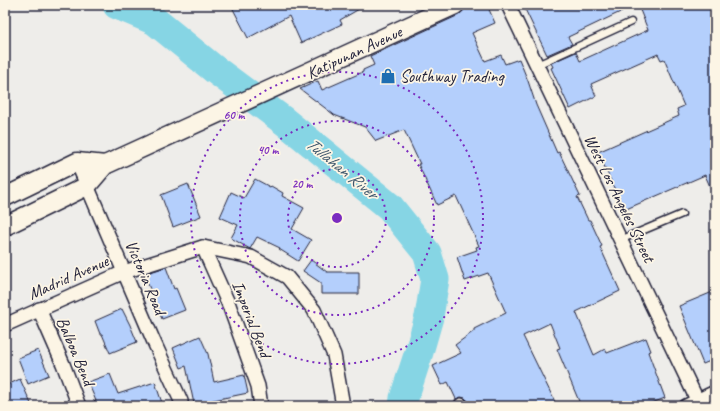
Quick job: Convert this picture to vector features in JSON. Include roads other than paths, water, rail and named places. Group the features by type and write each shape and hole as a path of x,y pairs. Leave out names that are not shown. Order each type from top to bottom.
{"main road":[{"name":"Katipunan Avenue","path":"105,165 289,81 432,10 455,5"},
{"path":"5,197 77,162 105,165"},
{"path":"5,226 87,186 105,165"}],"street":[{"name":"West Los Angeles Street","path":"508,5 620,240 694,404"},
{"name":"Victoria Road","path":"77,162 154,342 181,401 181,406"},
{"name":"Madrid Avenue","path":"5,325 124,272 203,247"},
{"path":"203,247 251,257 287,277 314,310 334,355 343,406"},
{"name":"Imperial Bend","path":"203,247 232,313 258,386 261,406"},
{"name":"Balboa Bend","path":"39,310 63,364 79,406"},
{"path":"694,404 715,392"}],"lane":[{"path":"537,65 631,22"},
{"path":"620,240 682,214"}],"waterway":[{"name":"Tullahan River","path":"117,5 155,21 214,69 284,121 390,207 427,253 435,279 429,317 404,398 403,406"}],"place":[{"name":"Southway Trading","path":"388,76"}]}
